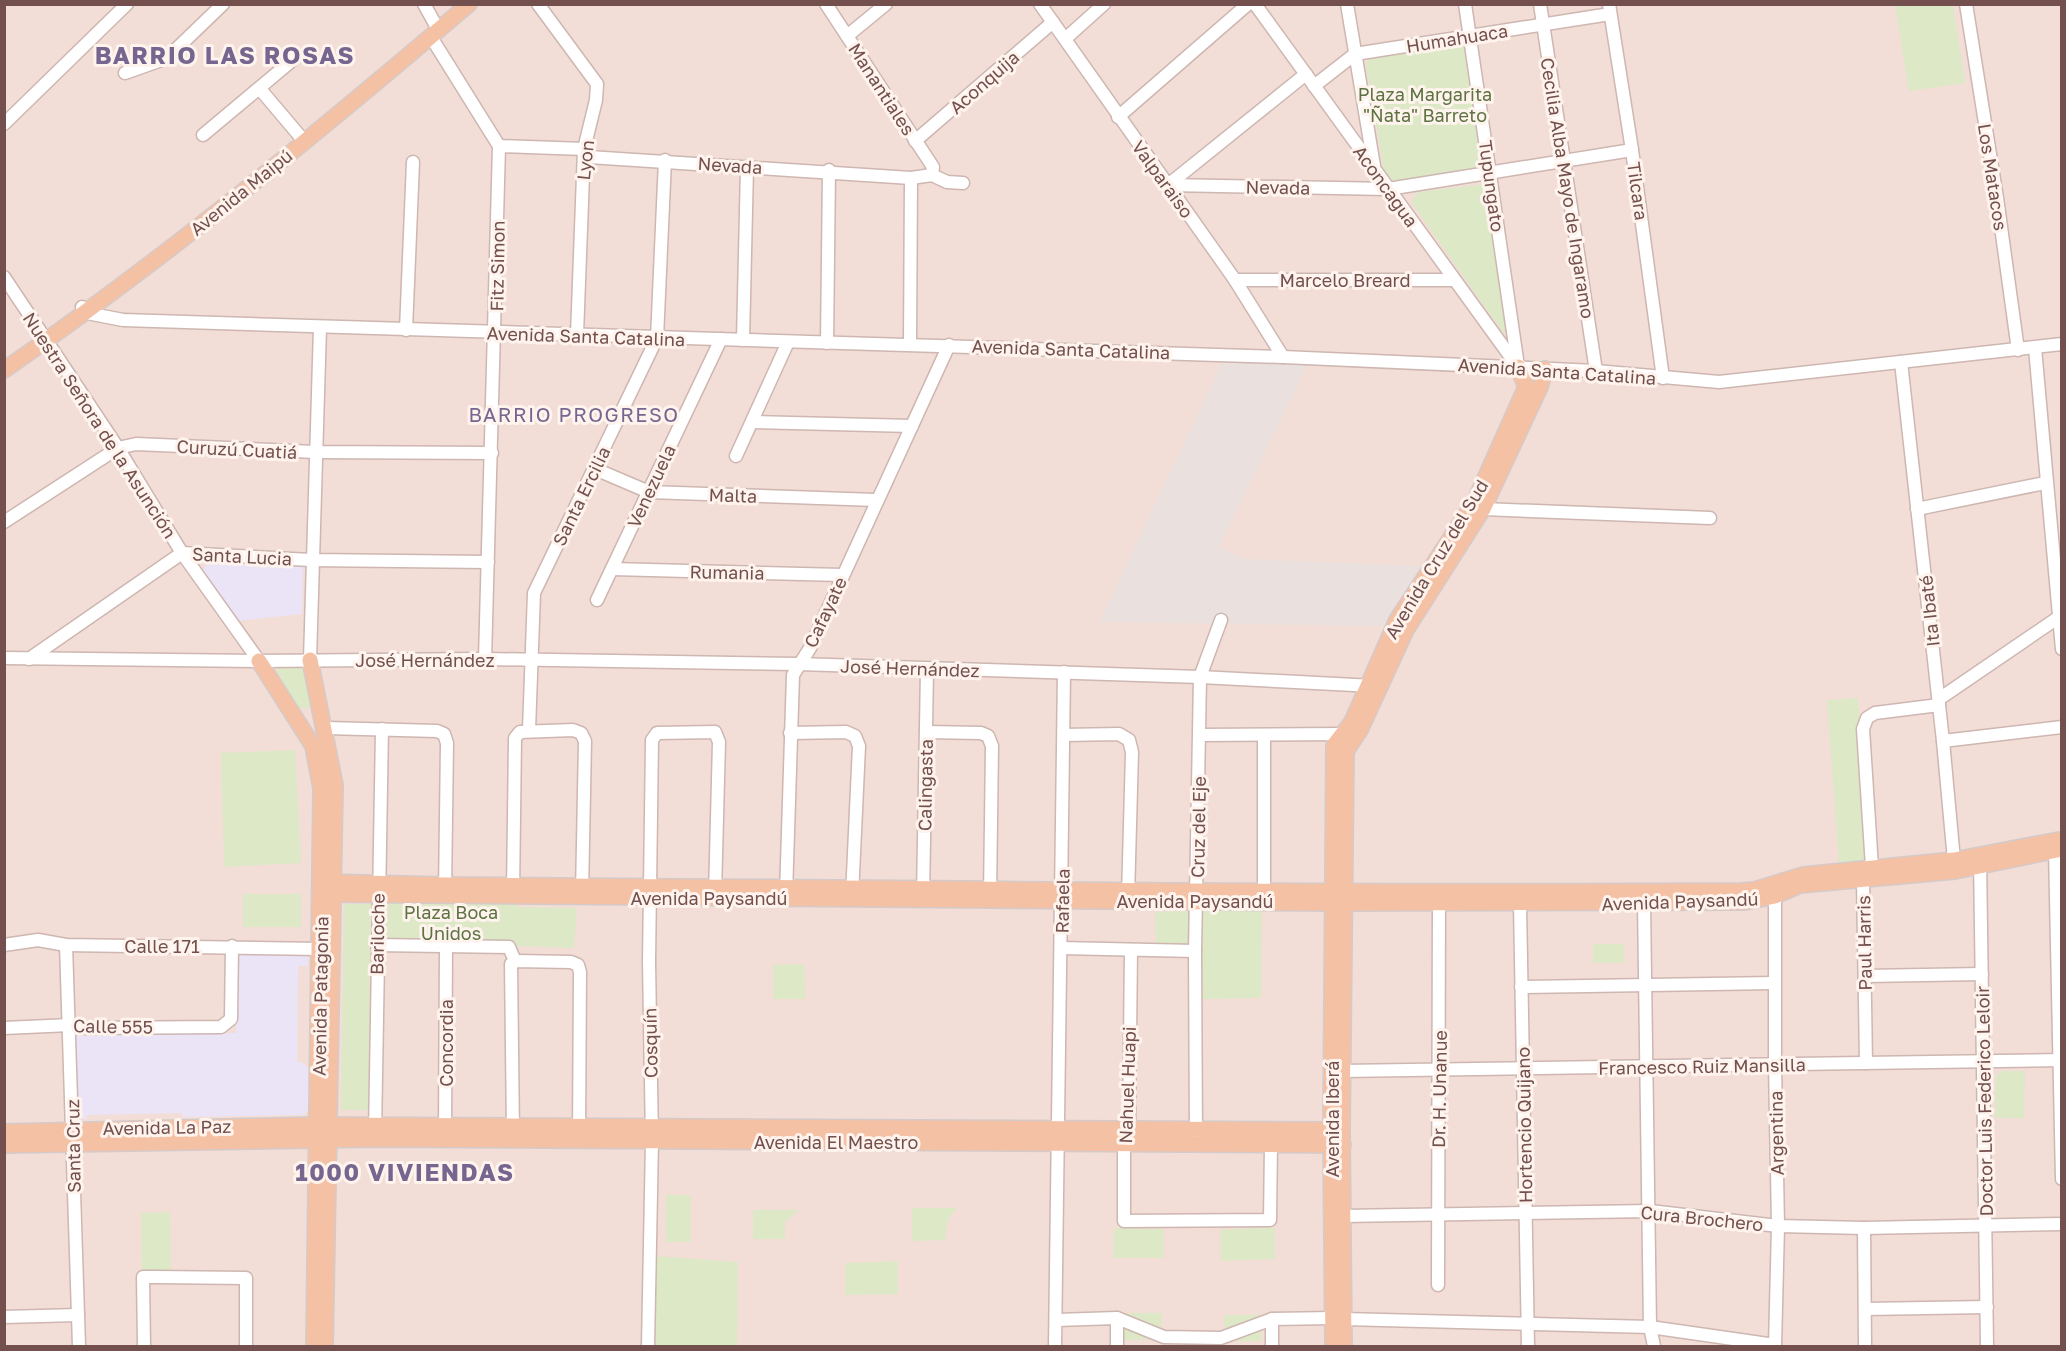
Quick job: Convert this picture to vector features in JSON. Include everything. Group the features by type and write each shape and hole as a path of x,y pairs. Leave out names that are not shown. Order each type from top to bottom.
{"main road":[{"name":"Avenida Maipú","path":"434,30 455,4"},
{"name":"Avenida Maipú","path":"4,360 45,337 85,310 434,30 470,4"},
{"name":"Avenida Maipú","path":"4,370 45,337"},
{"name":"Avenida Cruz del Sud","path":"1338,898 1346,751 1360,730 1397,620 1475,501 1526,387 1518,367"},
{"name":"Avenida Cruz del Sud","path":"1338,898 1334,745 1352,722 1406,630 1483,509 1540,387 1545,369"},
{"name":"Avenida Patagonia","path":"310,660 326,728 336,785 321,949 325,1347"},
{"name":"Avenida Patagonia","path":"259,661 313,746 321,788 328,888 323,1132 314,1347"},
{"path":"297,718 322,710"},
{"name":"Avenida Paysandú","path":"1439,898 1520,904 1745,902 1803,875 1868,873 1980,861 2059,846"},
{"name":"Avenida Paysandú","path":"1868,873 1954,860 1980,861"},
{"name":"Avenida Paysandú","path":"328,888 445,891 1264,895 1338,898 1439,898 1775,890"},
{"name":"Avenida Iberá","path":"1333,1347 1338,1319 1343,1216 1337,1138 1342,1071 1338,898"},
{"name":"Avenida Iberá","path":"1338,898 1338,1319 1344,1347"},
{"name":"Avenida La Paz","path":"4,1132 74,1136 323,1132"},
{"name":"Avenida El Maestro","path":"323,1132 1337,1138"},
{"name":"Avenida La Paz","path":"4,1145 74,1136"},
{"name":"Avenida El Maestro","path":"1196,1137 1271,1145 1337,1138"}],"street":[{"path":"4,124 127,4"},
{"path":"125,73 167,58 223,4"},
{"path":"424,4 434,30 499,146"},
{"name":"Lyon","path":"538,4 597,84 596,100 584,148 577,335"},
{"name":"Manantiales","path":"826,4 933,167 932,175"},
{"path":"847,36 886,4"},
{"name":"Valparaiso","path":"1040,4 1235,280 1283,357"},
{"path":"1065,39 1104,4"},
{"path":"1118,117 1248,4"},
{"name":"Aconcagua","path":"1256,4 1518,367"},
{"path":"1347,4 1375,171"},
{"name":"Tupungato","path":"1465,4 1518,367"},
{"name":"Cecilia Alba Mayo de Ingaramo","path":"1540,4 1562,162 1596,371"},
{"name":"Los Matacos","path":"1966,4 1997,198 2018,350"},
{"name":"Humahuaca","path":"1314,86 1355,54 1543,24 1610,9"},
{"name":"Tilcara","path":"1610,9 1663,378"},
{"name":"Aconquija","path":"915,141 1053,22"},
{"path":"203,135 296,58"},
{"path":"1168,185 1306,74"},
{"path":"260,89 300,138"},
{"name":"Nevada","path":"499,146 584,148 589,157 665,160 911,178 932,175 947,182 963,183"},
{"name":"Fitz Simon","path":"485,659 496,332 499,146"},
{"name":"Nevada","path":"1168,185 1388,189 1632,150"},
{"name":"Santa Ercilia","path":"514,891 515,738 525,731 534,593 657,338 665,160"},
{"path":"406,330 413,162"},
{"path":"743,340 747,166"},
{"path":"827,342 829,171"},
{"path":"910,344 911,178"},
{"name":"Nuestra Señora de la Asunción","path":"4,277 118,448 182,553 259,661"},
{"name":"Marcelo Breard","path":"1235,280 1454,280"},
{"name":"Avenida Santa Catalina","path":"85,310 123,320 1283,357 1596,371 1663,378 1737,381 2061,344"},
{"path":"310,660 311,560 320,327"},
{"name":"Venezuela","path":"597,600 721,339"},
{"path":"736,456 788,342"},
{"name":"Cafayate","path":"786,893 793,675 810,648 949,345"},
{"path":"2035,348 2045,483 2060,615 2061,649"},
{"name":"Ita Ibaté","path":"1901,362 1939,702 1954,860"},
{"path":"752,422 912,426"},
{"name":"Curuzú Cuatiá","path":"4,522 118,448 135,444 315,452 492,453"},
{"name":"Malta","path":"595,469 649,492 876,500"},
{"path":"1917,509 2045,483"},
{"path":"1483,509 1710,518"},
{"name":"Santa Lucia","path":"29,659 182,553 311,560 488,562"},
{"name":"Rumania","path":"612,569 842,575"},
{"path":"1939,702 2060,615"},
{"name":"Cruz del Eje","path":"1196,1137 1195,951 1200,677 1221,620"},
{"path":"6,655 29,659 259,661"},
{"name":"José Hernández","path":"259,661 485,659 798,664 927,670 1200,677 1373,686"},
{"name":"Calingasta","path":"923,894 927,670"},
{"name":"Rafaela","path":"1055,1347 1064,672"},
{"name":"Paul Harris","path":"1866,1063 1865,976 1868,873 1863,729 1867,718 1875,713 1939,702"},
{"path":"1943,741 2061,727"},
{"path":"326,728 437,731 444,734 447,742 445,891"},
{"name":"Bariloche","path":"375,1132 376,945 382,729"},
{"path":"525,731 573,730 581,733 585,741 582,892"},
{"name":"Cosquín","path":"648,1347 652,1134 650,892 652,740 657,732 715,732 719,742 715,892"},
{"path":"790,733 846,732 855,736 859,746 852,894"},
{"path":"926,732 981,733 988,736 992,746 990,894"},
{"path":"1064,735 1119,734 1129,740 1132,752 1128,895"},
{"path":"1200,735 1342,735"},
{"path":"1264,735 1264,895"},
{"path":"2059,846 2061,1179"},
{"name":"Doctor Luis Federico Leloir","path":"1980,861 1987,1347"},
{"name":"Argentina","path":"1775,890 1774,1065 1778,1226 1775,1346"},
{"name":"Dr. H. Unanue","path":"1438,1286 1439,898"},
{"path":"1644,903 1650,1327 1654,1347"},
{"name":"Hortencio Quijano","path":"1520,904 1528,1347"},
{"name":"Calle 171","path":"4,945 38,940 66,945 321,949"},
{"name":"Santa Cruz","path":"66,945 74,1136 79,1347"},
{"path":"376,945 509,946 513,963 513,1133"},
{"name":"Calle 555","path":"4,1028 70,1025 87,1028 221,1027 231,1019 232,946"},
{"name":"Concordia","path":"445,1132 446,946"},
{"path":"1061,948 1195,951"},
{"name":"Nahuel Huapi","path":"1131,950 1124,1221 1270,1220 1271,1145"},
{"path":"513,963 571,962 578,965 579,1134"},
{"path":"1865,976 1982,974"},
{"path":"1521,987 1774,983"},
{"name":"Francesco Ruiz Mansilla","path":"1342,1071 2060,1060"},
{"name":"Cura Brochero","path":"1343,1216 1650,1211 1778,1226 1864,1228 2061,1224"},
{"path":"1864,1228 1865,1347"},
{"path":"144,1347 143,1277 246,1278 246,1347"},
{"path":"1865,1309 1987,1307"},
{"path":"4,1317 78,1315"},
{"path":"1117,1318 1117,1347"},
{"path":"1056,1320 1117,1318 1164,1337 1221,1338 1272,1319 1650,1327 1775,1346"},
{"path":"1272,1319 1272,1347"}],"shaded area":[{"path":"5,5 2061,5 2061,1346 5,1346"},
{"path":"1223,360 1308,365 1219,547 1245,559 1424,566 1387,626 1099,622"},
{"path":"207,564 303,566 302,614 236,621 203,570"},
{"path":"238,952 308,953 308,966 298,966 297,1062 303,1063 308,1068 309,1109 303,1115 182,1117 182,1113 87,1115 87,1119 79,1119 75,1036 236,1033"}],"green space":[{"path":"1895,5 1953,5 1965,83 1909,91"},
{"name":"Plaza Margarita \"Ñata\" Barreto","path":"1461,42 1467,43 1485,166 1396,181 1389,178 1384,171 1366,66 1367,59"},
{"path":"1487,184 1510,328 1504,334 1411,202 1418,192"},
{"path":"301,665 308,671 315,703 305,709 298,707 277,671 278,666"},
{"path":"1858,698 1869,862 1839,865 1827,700"},
{"path":"295,750 301,863 224,867 221,753"},
{"path":"243,894 301,894 301,927 243,927"},
{"name":"Plaza Boca Unidos","path":"385,902 517,903 517,907 577,908 574,948 515,946 515,942 384,941"},
{"path":"344,904 371,904 368,1110 341,1110"},
{"path":"1262,904 1261,998 1199,999 1198,905"},
{"path":"1192,911 1193,944 1156,945 1155,912"},
{"path":"1593,944 1624,944 1624,963 1593,963"},
{"path":"804,964 805,999 773,999 773,965"},
{"path":"2001,1071 2025,1071 2024,1118 1995,1118 1996,1076"},
{"path":"666,1195 691,1195 691,1242 666,1242"},
{"path":"912,1208 957,1208 948,1219 945,1240 912,1241"},
{"path":"753,1210 799,1210 785,1222 785,1239 753,1239"},
{"path":"170,1212 171,1270 142,1271 141,1213"},
{"path":"1275,1227 1275,1259 1221,1261 1220,1230"},
{"path":"1114,1228 1164,1229 1164,1258 1113,1258"},
{"path":"654,1256 738,1262 737,1346 656,1346"},
{"path":"898,1261 898,1294 845,1295 845,1263"},
{"path":"1123,1313 1162,1313 1161,1339 1123,1340"},
{"path":"1224,1315 1261,1315 1261,1341 1225,1341"}],"district":[{"name":"BARRIO LAS ROSAS","path":"225,54"},
{"name":"BARRIO PROGRESO","path":"574,414"},
{"name":"1000 VIVIENDAS","path":"405,1171"}]}
